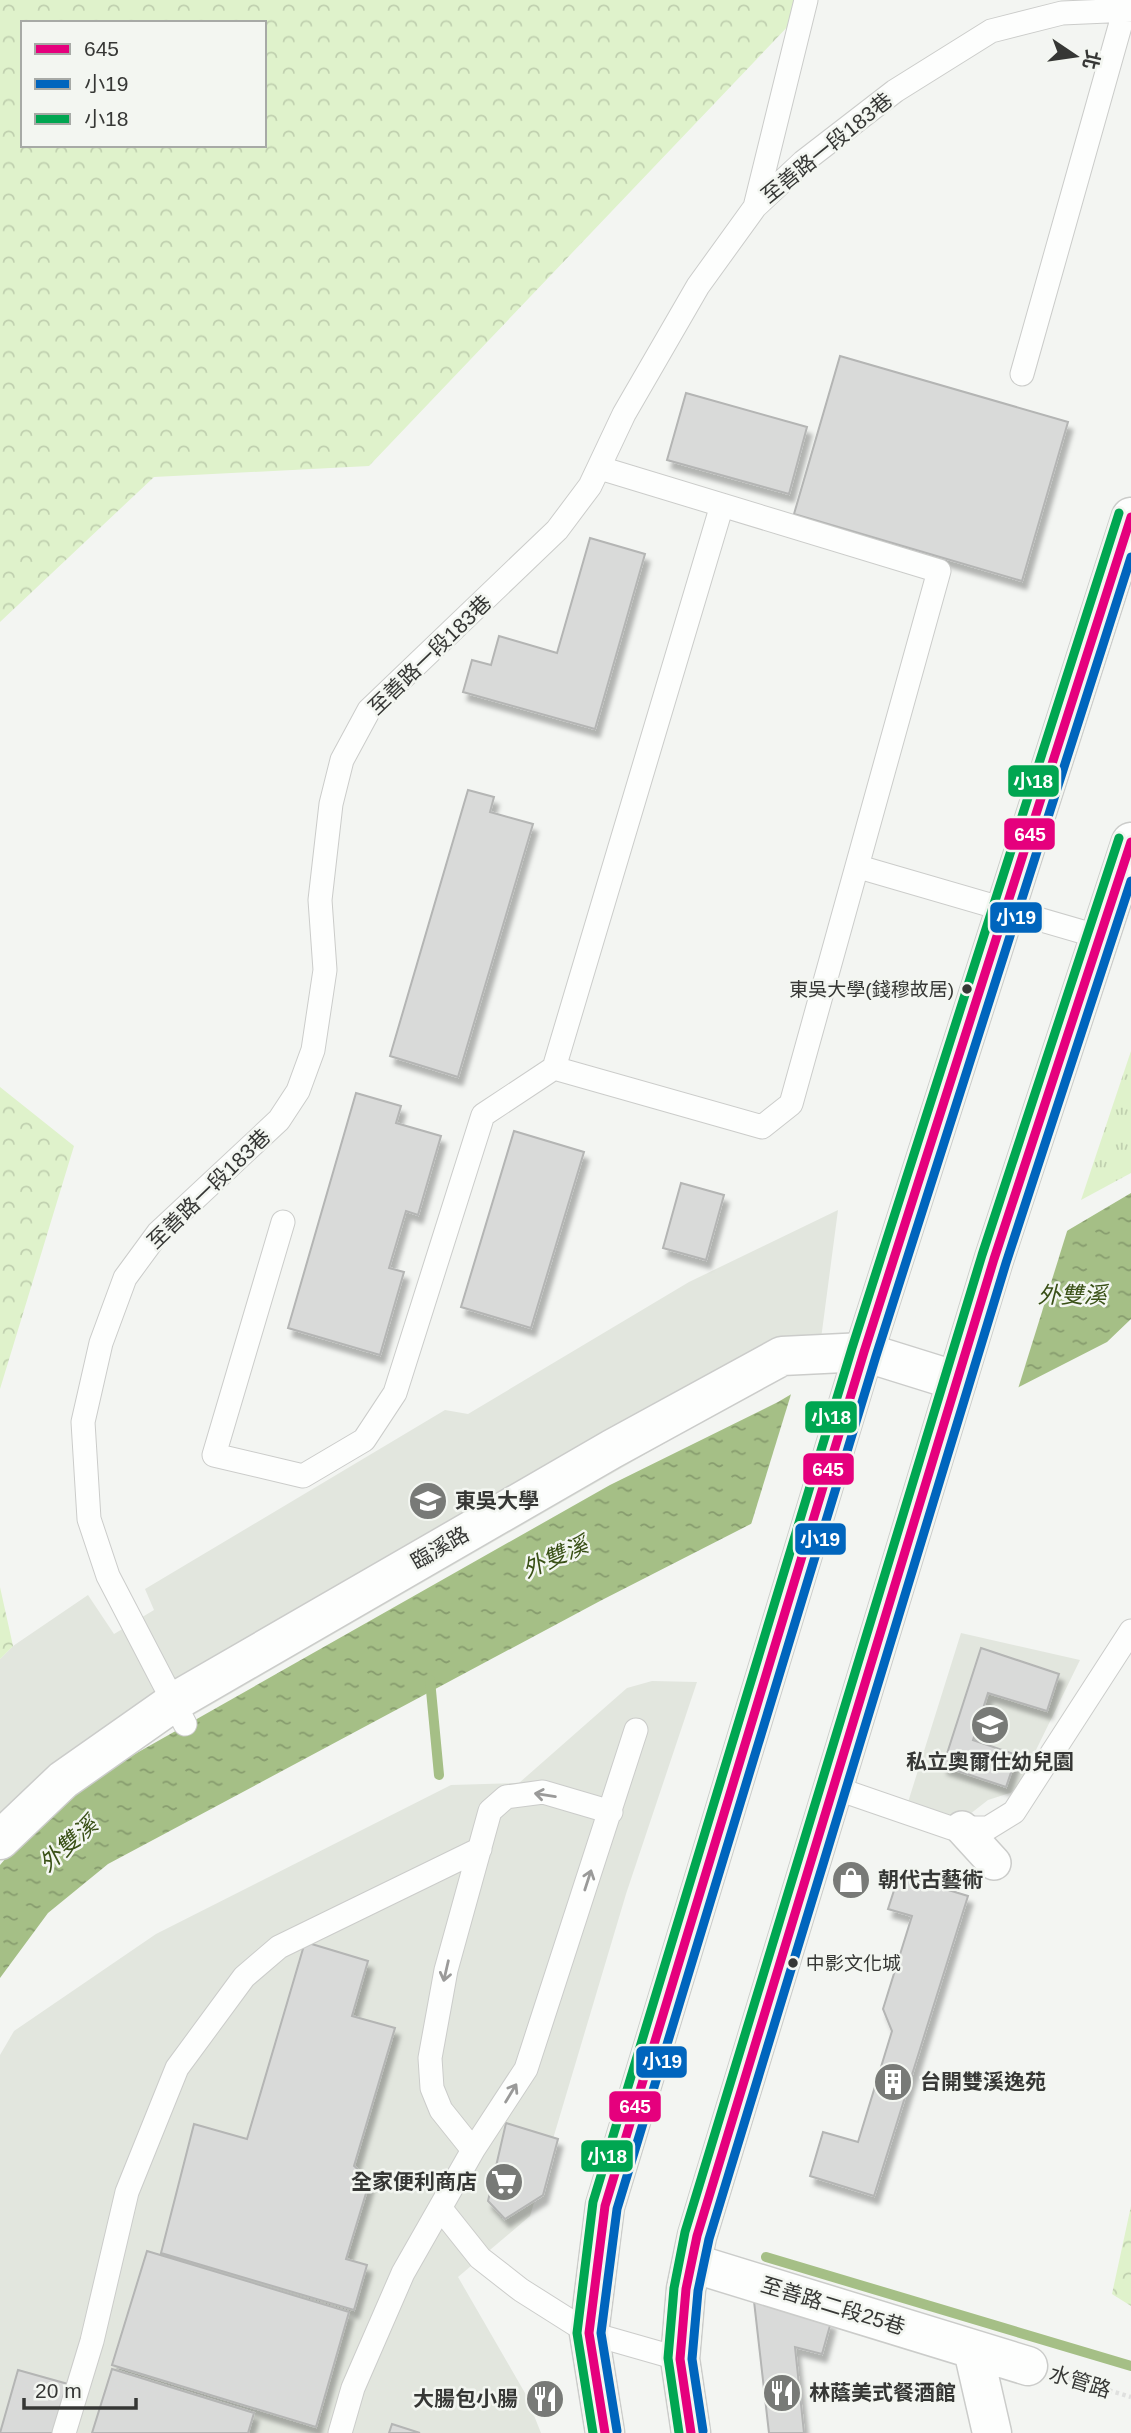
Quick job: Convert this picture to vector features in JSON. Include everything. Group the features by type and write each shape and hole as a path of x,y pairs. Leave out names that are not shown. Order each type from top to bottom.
{"main road":[{"path":"605,2433 589,2333 605,2206 864,1352 1131,517"},
{"path":"691,2433 680,2359 686,2289 692,2263 832,1787 994,1259 1131,842"},
{"name":"臨溪路","path":"0,1840 63,1780 179,1713 612,1449 782,1356 864,1352 957,1381"},
{"name":"至善路二段25巷","path":"692,2263 1028,2366"},
{"path":"973,2350 992,2433"}],"street":[{"path":"962,1828 994,1863"}],"lane":[{"path":"755,207 806,0"},
{"path":"1022,374 1127,11"},
{"name":"至善路一段183巷","path":"179,1713 108,1576 89,1519 83,1422 101,1343 125,1278 158,1233 279,1120 298,1091 313,1050 325,970 320,900 331,804 342,760 369,710 557,530 600,468 624,414 698,286 755,207 803,162 895,91 992,31 1062,13 1127,11"},
{"path":"554,1068 762,1127 791,1104 859,867 939,571 600,468"},
{"path":"284,1222 214,1455 303,1476 364,1440 395,1393 483,1115 554,1068 722,505"},
{"path":"859,867 1100,937"},
{"path":"832,1787 951,1828 988,1828 1014,1812 1131,1631"},
{"path":"340,2433 354,2388 403,2273 473,2150 526,2068 636,1730"},
{"path":"473,2150 441,2110 432,2088 430,2058 446,1970 490,1811 506,1797 543,1793 611,1812"},
{"path":"64,2433 92,2341 127,2192 177,2068 244,1977 279,1947 480,1849"},
{"path":"441,2209 480,2258 521,2290 589,2333 680,2359"}],"path":[{"name":"水管路","path":"1028,2366 1131,2397"}],"shaded area":[{"name":"東吳大學","path":"838,1210 819,1354 67,1788 0,1848 0,1659 13,1646 88,1595 114,1634 154,1610 145,1589 445,1410 468,1414 689,1282"},
{"name":"私立奧爾仕幼兒園","path":"961,1633 1080,1660 1016,1791 988,1800 965,1818 904,1815"},
{"path":"652,1681 697,1682 626,1894 530,2216 458,2277 525,2393 541,2433 0,2433 0,2055 14,2031 156,1934 451,1785 519,1783 627,1688"}],"green space":[{"path":"0,0 813,0 369,466 154,477 0,622"},
{"path":"1131,1051 1131,1173 1081,1200"},
{"path":"0,1087 74,1146 0,1389"},
{"path":"0,1587 13,1646 0,1659"},
{"path":"1131,2206 1131,2306 1112,2294"}],"water":[{"name":"外雙溪","path":"1131,1193 1131,1319 1107,1342 600,1601 108,1864 48,1913 0,1978 0,1865 59,1797 610,1485 778,1402"}],"pier":[{"path":"1069,1225 1017,1392 750,1528 792,1391"}],"building":[{"path":"840,356 1068,422 1022,581 794,514"},
{"path":"686,393 807,427 789,494 667,460"},
{"path":"590,538 645,554 595,729 463,692 472,660 491,665 499,636 557,653"},
{"path":"468,790 494,797 490,812 533,824 458,1077 390,1056"},
{"path":"356,1093 401,1106 396,1123 441,1136 418,1215 406,1211 389,1268 404,1272 380,1355 288,1328"},
{"path":"514,1131 584,1152 531,1328 461,1307"},
{"path":"681,1183 724,1195 706,1260 663,1248"},
{"name":"私立奧爾仕幼兒園","path":"981,1648 1059,1674 1047,1711 988,1693 973,1740 1017,1755 1006,1787 943,1766"},
{"name":"台開雙溪逸苑","path":"899,1875 968,1896 874,2196 810,2176 823,2132 858,2142 892,2031 883,2009 912,1916 888,1909"},
{"path":"305,1942 368,1961 352,2016 395,2028 354,2166 370,2180 346,2259 367,2265 354,2310 161,2253 194,2124 247,2139"},
{"path":"506,2123 558,2139 543,2195 505,2219 488,2201"},
{"path":"147,2251 349,2312 316,2427 112,2365"},
{"name":"林蔭美式餐酒館","path":"754,2301 831,2322 822,2354 795,2347 804,2433 769,2433"},
{"path":"112,2369 254,2413 248,2433 92,2433"},
{"path":"18,2370 68,2384 55,2433 0,2433"},
{"path":"392,2424 420,2433 389,2433"}],"waterway":[{"path":"430,1680 439,1775"},
{"path":"766,2257 1131,2366"}],"transit line":[{"name":"小18","path":"593,2433 577,2333 593,2202 852,1348 1119,513"},
{"name":"645","path":"605,2433 589,2333 605,2206 864,1352 1131,517"},
{"name":"小19","path":"617,2431 601,2333 617,2209 876,1356 1131,557"},
{"name":"小18","path":"679,2433 668,2358 674,2288 685,2232 982,1255 1119,838"},
{"name":"645","path":"691,2433 680,2359 686,2289 697,2236 994,1259 1131,842"},
{"name":"小19","path":"703,2431 692,2359 698,2291 709,2239 1006,1263 1131,881"}],"place":[{"name":"東吳大學(錢穆故居)","path":"967,989"},
{"name":"東吳大學","path":"428,1501"},
{"name":"私立奧爾仕幼兒園","path":"990,1725"},
{"name":"朝代古藝術","path":"851,1880"},
{"name":"中影文化城","path":"793,1963"},
{"name":"台開雙溪逸苑","path":"893,2082"},
{"name":"全家便利商店","path":"504,2182"},
{"name":"林蔭美式餐酒館","path":"782,2393"},
{"name":"大腸包小腸","path":"545,2399"}]}
